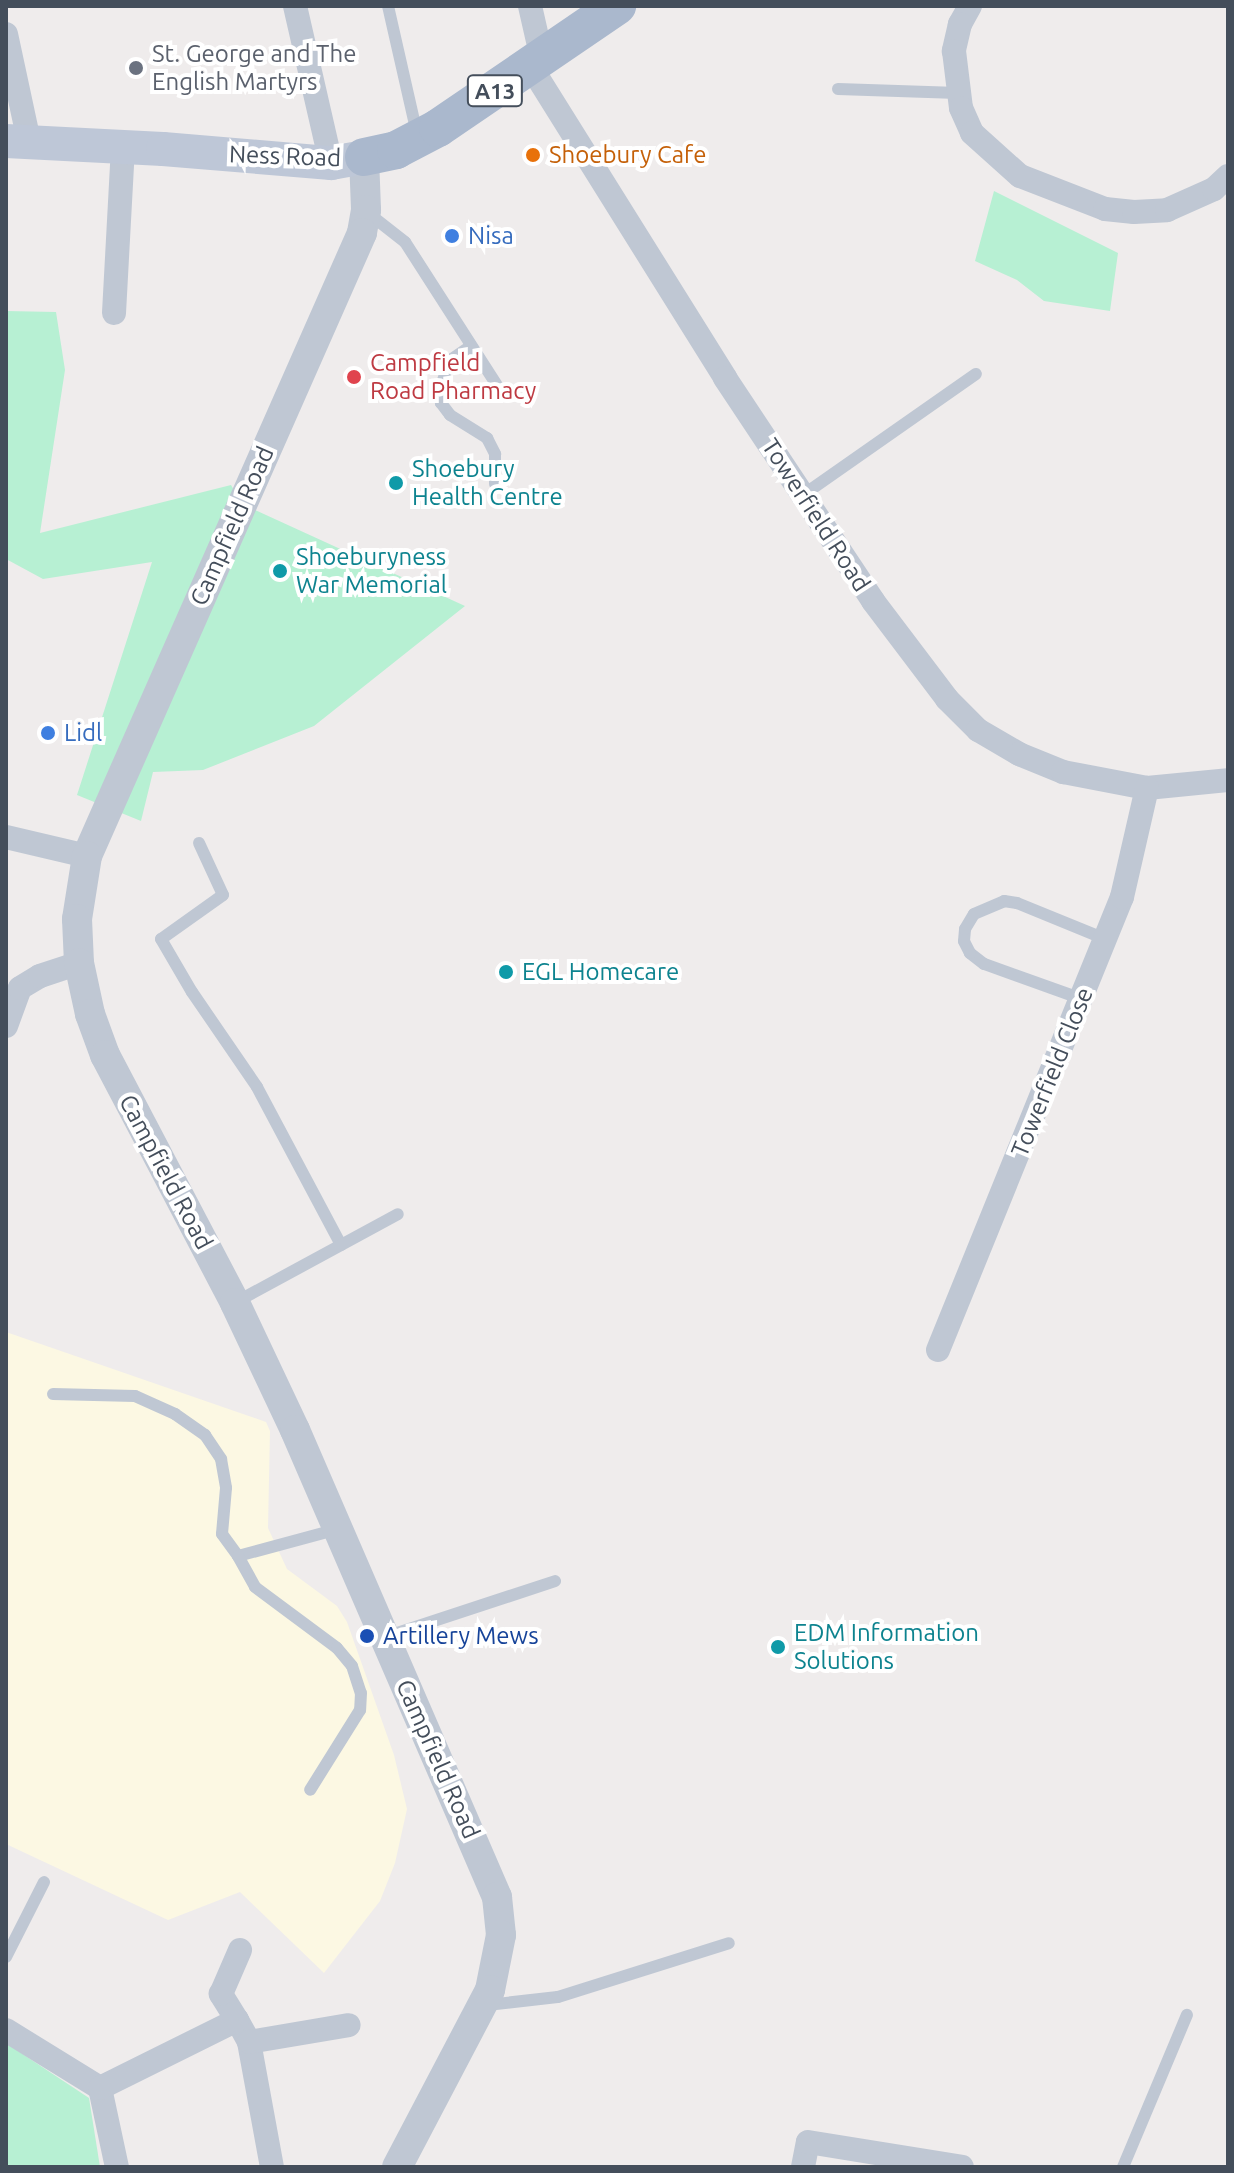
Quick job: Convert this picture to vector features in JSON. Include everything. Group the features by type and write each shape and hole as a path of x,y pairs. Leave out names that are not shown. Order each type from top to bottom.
{"main road":[{"name":"Ness Road","path":"18,141 348,160 396,150 536,63 617,6"}],"street":[{"path":"295,6 348,160"},
{"name":"Towerfield Road","path":"530,6 536,63 803,495 873,601 947,699 978,730 1019,754 1063,772 1147,788 1228,780"},
{"path":"970,6 960,24 954,51 958,93 972,133 1020,176 1105,209 1167,210 1214,189 1228,176"},
{"path":"6,34 18,141"},
{"path":"114,313 123,146"},
{"name":"Campfield Road","path":"348,160 366,210 362,233 87,856 77,919 79,963 90,1014 105,1055 235,1303 338,1529 497,1897 500,1954 483,2006 401,2166"},
{"name":"Towerfield Close","path":"938,1350 1122,897 1147,788"},
{"path":"6,837 87,856"},
{"path":"6,1026 20,988 40,976 79,963"},
{"path":"240,1950 221,1994 249,2042 272,2167"},
{"path":"100,2088 237,2020"},
{"path":"249,2042 349,2025"},
{"path":"6,2030 100,2088 117,2167"},
{"path":"803,2167 808,2142 962,2167"}],"lane":[{"path":"388,6 418,137"},
{"path":"838,89 958,93"},
{"path":"366,210 405,242 498,387"},
{"path":"471,346 452,359 447,368 440,390 441,403 450,415 487,438 495,454 495,484"},
{"path":"803,495 976,374"},
{"path":"199,843 223,895 161,939 192,992 257,1087 341,1245"},
{"path":"1082,999 984,964 970,953 964,941 965,929 974,914 1004,901 1017,903 1105,939"},
{"path":"235,1303 398,1214"},
{"path":"53,1394 135,1396 175,1414 205,1435 221,1459 226,1488 222,1534 255,1587 337,1648 352,1666 361,1693 360,1710 310,1790"},
{"path":"238,1556 338,1529"},
{"path":"385,1637 555,1581"},
{"path":"6,1957 44,1882"},
{"path":"483,2006 558,1997 729,1943"},
{"path":"1123,2167 1187,2015"}],"shaded area":[{"path":"6,1332 266,1422 270,1431 268,1528 287,1569 337,1606 347,1622 394,1755 407,1809 395,1863 380,1901 324,1973 240,1892 168,1920 6,1844"}],"green space":[{"path":"994,191 1118,253 1110,311 1044,301 1017,280 975,261"},
{"path":"6,311 56,312 65,370 40,533 231,485 242,504 465,606 314,726 203,770 153,772 141,821 77,795 152,562 43,579 6,559"},
{"path":"6,2043 89,2098 100,2167 6,2167"}],"place":[{"name":"St. George and The English Martyrs","path":"136,68"},
{"name":"Shoebury Cafe","path":"533,155"},
{"name":"Nisa","path":"452,236"},
{"name":"Campfield Road Pharmacy","path":"354,377"},
{"name":"Shoebury Health Centre","path":"396,483"},
{"name":"Shoeburyness War Memorial","path":"280,571"},
{"name":"Lidl","path":"48,733"},
{"name":"EGL Homecare","path":"506,972"},
{"name":"Artillery Mews","path":"367,1636"},
{"name":"EDM Information Solutions","path":"778,1647"}]}
